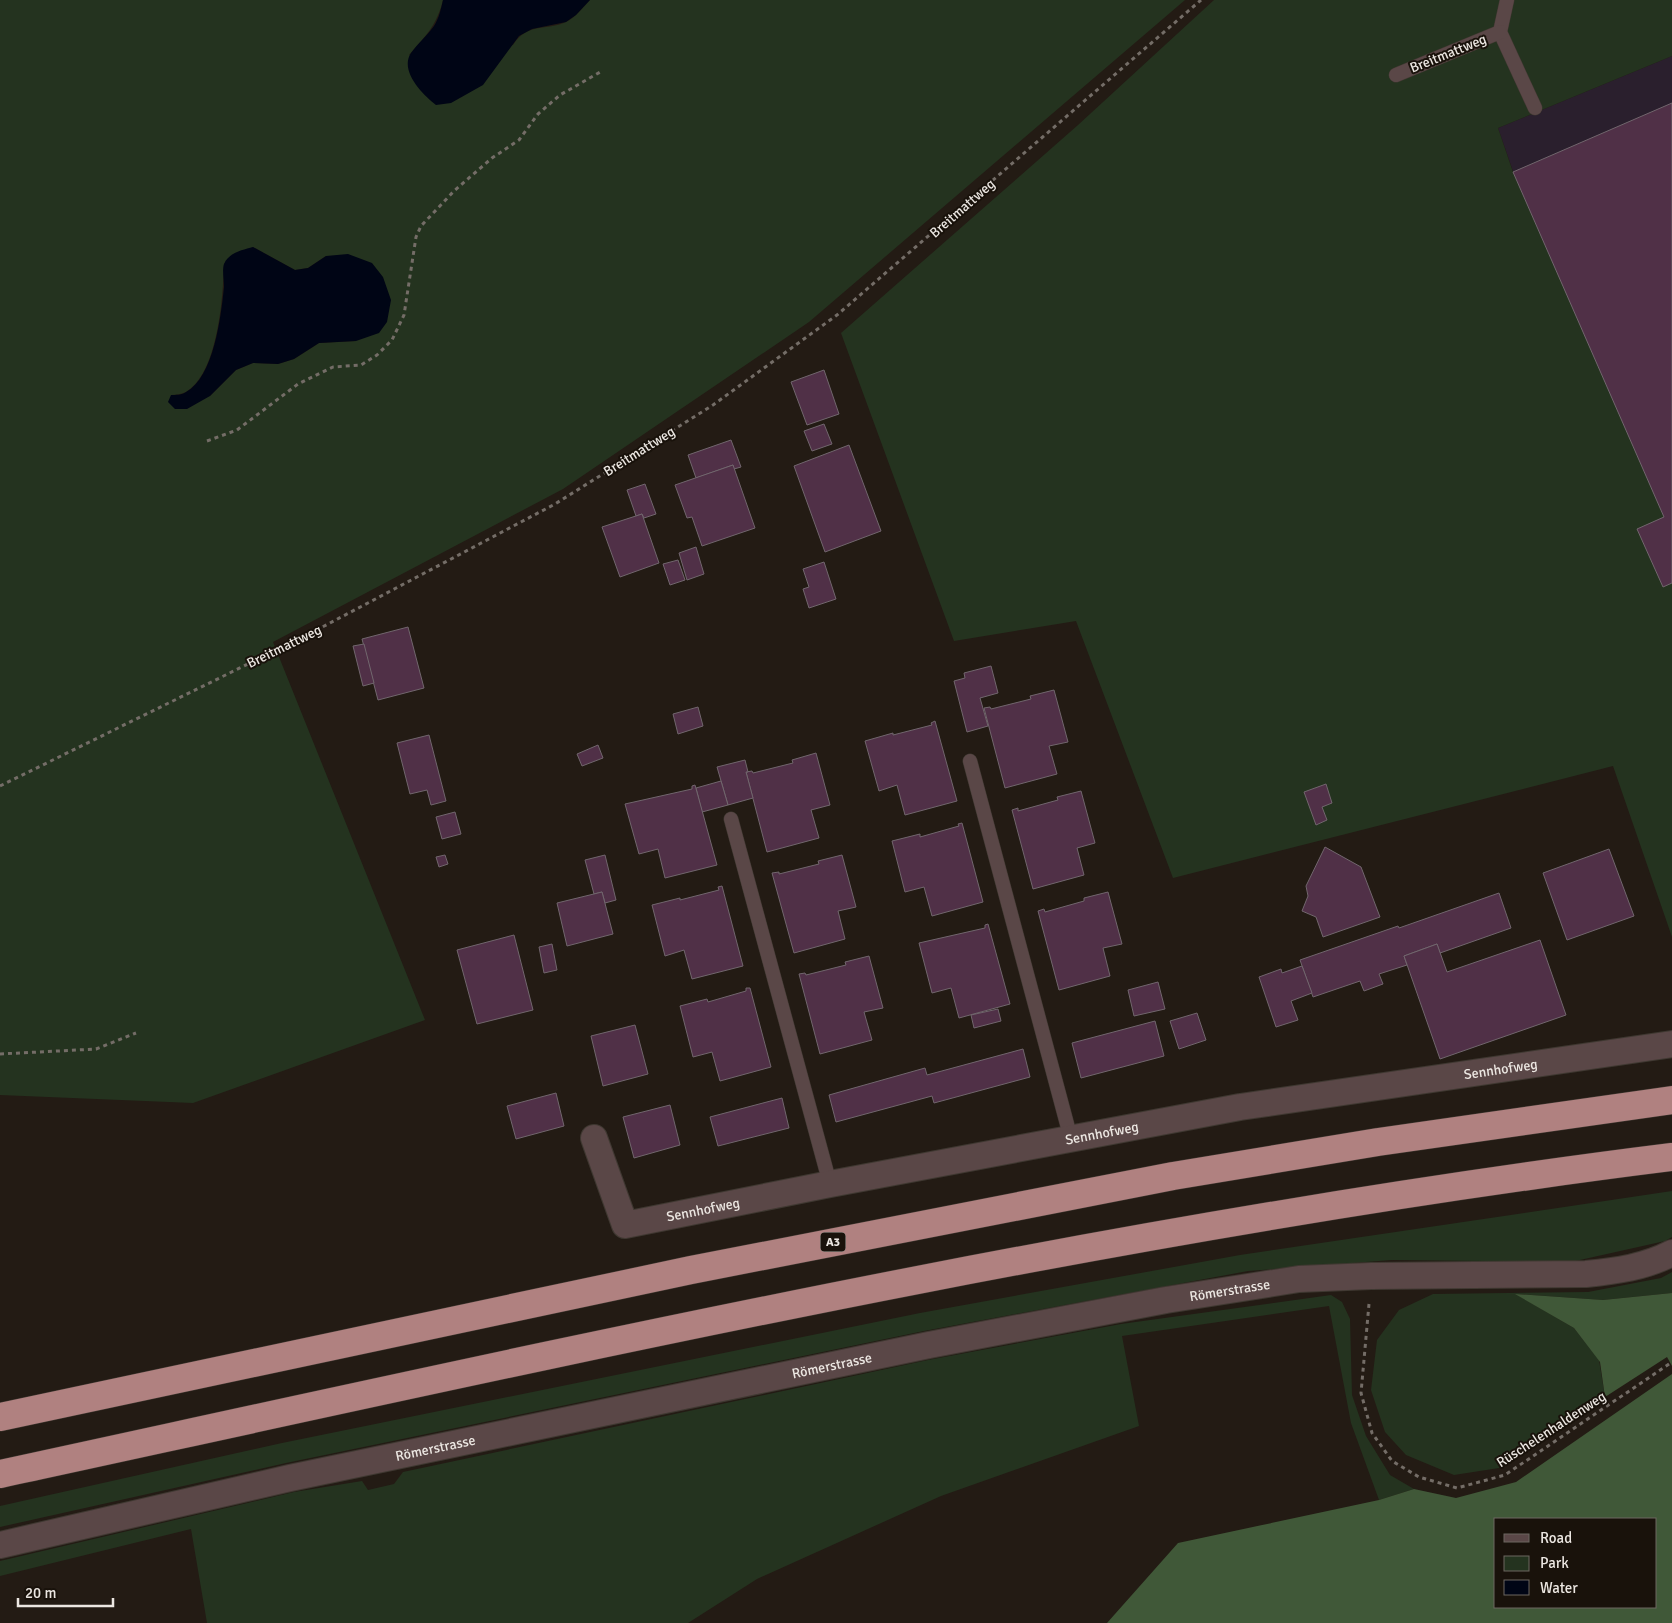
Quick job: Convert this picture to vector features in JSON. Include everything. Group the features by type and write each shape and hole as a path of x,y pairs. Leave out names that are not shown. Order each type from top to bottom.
{"highway":[{"name":"A3","path":"0,1417 691,1270 1173,1176 1378,1142 1672,1100"},
{"path":"0,1474 692,1326 985,1267 1368,1199 1672,1157"}],"street":[{"name":"Sennhofweg","path":"594,1138 625,1225 830,1184 1240,1107 1672,1044"},
{"name":"Römerstrasse","path":"0,1545 290,1478 938,1344 1176,1298 1300,1279 1371,1276 1586,1274 1622,1270 1655,1262 1672,1253"}],"lane":[{"name":"Breitmattweg","path":"1507,0 1500,32 1535,108"},
{"name":"Breitmattweg","path":"1396,75 1500,32"},
{"path":"970,761 1071,1139"},
{"path":"731,819 830,1184"}],"path":[{"name":"Breitmattweg","path":"0,786 313,632 546,509 713,405 837,315 1201,0"},
{"path":"207,441 237,430 298,384 332,367 361,365 392,340 404,315 416,237 421,226 454,191 492,158 519,140 538,114 560,95 602,71"},
{"path":"0,1054 96,1049 136,1033"},
{"name":"Rüschelenhaldenweg","path":"1371,1276 1361,1393 1372,1433 1392,1461 1419,1477 1457,1488 1505,1475 1672,1362"}],"shaded area":[{"path":"1672,56 1672,583 1663,587 1637,529 1498,128"}],"green space":[{"path":"0,0 443,0 434,24 409,55 513,45 525,33 531,30 559,25 570,20 590,0 1185,0 809,322 563,489 273,642 425,1020 193,1103 0,1095","holes":["253,247 295,270 308,268 326,256 356,341 319,343 294,359 278,364 253,363 236,370 210,396 171,395 186,392 197,382 212,352 220,314 224,264"]},
{"path":"1214,0 1672,0 1672,56 1498,128 1513,172 1664,517 1638,529 1663,586 1672,583 1672,937 1613,766 1173,878 1076,621 954,641 841,333 1078,125"},
{"path":"1672,1191 1672,1237 1665,1241 1571,1262 1392,1260 1248,1271 924,1331 286,1463 0,1527 0,1506 282,1443 920,1313 1240,1255"},
{"path":"1672,1272 1672,1293 1603,1300 1516,1294 1574,1328 1599,1360 1605,1397 1499,1468 1454,1475 1406,1455 1385,1432 1371,1390 1377,1340 1399,1310 1433,1294 1588,1292 1661,1278"},
{"path":"1672,1293 1672,1366 1667,1357 1605,1397 1600,1362 1574,1328 1515,1294 1603,1300"},
{"path":"1331,1295 1342,1302 1350,1319 1352,1395 1366,1436 1390,1475 1414,1489 1379,1500 1351,1423 1329,1306 1122,1336 1139,1426 941,1496 757,1579 688,1623 207,1623 191,1529 0,1576 0,1561 294,1492 362,1481 368,1490 394,1484 403,1472 928,1360 1121,1324"},
{"path":"1672,1374 1672,1623 1107,1623 1178,1543 1379,1500 1414,1489 1456,1498 1516,1482"}],"water":[{"path":"443,0 590,0 576,15 566,22 532,29 519,36 483,85 451,103 436,105 414,82 410,75 408,60 414,49 434,26 439,17"},
{"path":"253,247 295,270 308,268 326,256 348,254 372,263 383,277 391,300 387,322 379,333 356,341 319,343 294,359 278,364 253,363 236,370 210,396 187,409 175,409 168,402 171,395 184,393 196,384 210,360 221,314 224,264 233,254"}],"building":[{"path":"1672,103 1672,583 1663,587 1637,529 1664,517 1513,172"},
{"path":"824,370 839,414 807,425 791,382"},
{"path":"824,424 832,444 812,451 804,431"},
{"path":"731,440 741,467 734,469 733,465 696,478 688,455"},
{"path":"849,445 881,531 825,552 794,466"},
{"path":"733,465 755,528 702,546 692,517 687,518 675,485"},
{"path":"645,484 656,514 644,518 642,514 636,516 627,490"},
{"path":"642,514 659,563 620,577 602,527"},
{"path":"696,547 704,574 687,580 679,553"},
{"path":"678,560 685,580 670,585 663,564"},
{"path":"824,562 836,599 809,608 803,589 809,587 803,569"},
{"path":"408,627 424,688 378,700 362,639"},
{"path":"364,644 374,683 363,686 353,646"},
{"path":"991,666 998,693 980,698 988,726 967,732 954,681 965,678 964,673"},
{"path":"1054,690 1068,742 1049,746 1057,774 1005,788 984,708 990,707 991,709 1031,699 1030,696"},
{"path":"698,707 703,726 678,734 673,714"},
{"path":"935,721 957,801 905,815 897,785 879,791 865,741 932,725 931,723"},
{"path":"429,735 446,801 431,805 427,790 410,794 397,743"},
{"path":"598,745 603,758 582,766 577,754"},
{"path":"816,753 830,805 811,810 819,838 767,852 746,772 752,771 753,773 793,763 792,760"},
{"path":"745,760 753,798 728,805 717,767"},
{"path":"721,781 728,805 702,812 696,788"},
{"path":"1326,784 1332,803 1322,807 1327,820 1316,825 1304,792"},
{"path":"695,785 717,865 665,878 658,849 639,854 625,804 692,789 692,786"},
{"path":"1081,791 1095,843 1077,848 1084,875 1033,889 1012,810 1018,808 1018,811 1058,800 1057,797"},
{"path":"455,812 461,834 442,839 436,817"},
{"path":"962,823 983,902 932,916 924,887 905,892 892,841 920,834 920,837 959,826 958,824"},
{"path":"1325,847 1361,867 1380,917 1323,937 1316,917 1302,911 1308,896 1306,886"},
{"path":"1609,849 1634,916 1567,940 1543,873"},
{"path":"445,855 448,864 439,867 436,857"},
{"path":"605,855 616,900 605,903 602,892 594,894 585,860"},
{"path":"842,855 856,907 838,911 845,939 794,953 772,873 779,872 779,874 819,864 818,861"},
{"path":"722,886 743,966 692,979 684,950 665,956 652,905 719,890 718,887"},
{"path":"602,892 613,934 567,946 557,903"},
{"path":"1108,892 1122,944 1103,948 1110,976 1059,990 1038,911 1044,909 1045,912 1084,901 1084,898"},
{"path":"1499,893 1511,928 1440,953 1437,944 1404,956 1407,965 1379,974 1383,984 1364,991 1360,981 1313,997 1300,960"},
{"path":"988,924 1010,1004 959,1018 951,988 932,993 919,943 985,928 985,925"},
{"path":"514,935 533,1010 477,1024 457,950"},
{"path":"1540,940 1566,1015 1440,1059 1404,956 1437,944 1447,972"},
{"path":"552,944 557,970 544,973 539,947"},
{"path":"869,956 883,1008 864,1012 872,1040 820,1054 799,974 805,973 806,975 846,965 845,962"},
{"path":"1302,966 1312,993 1291,1001 1298,1020 1276,1027 1259,977 1281,969 1282,973"},
{"path":"1158,982 1165,1009 1134,1016 1128,990"},
{"path":"746,988 750,988 771,1067 720,1081 712,1052 693,1057 680,1006 707,999 708,1002 746,991"},
{"path":"998,1009 1001,1021 974,1028 971,1015"},
{"path":"1197,1013 1206,1040 1179,1049 1170,1021"},
{"path":"1155,1021 1164,1056 1081,1078 1072,1043"},
{"path":"635,1025 648,1074 603,1086 591,1036"},
{"path":"1023,1049 1030,1077 934,1103 932,1096 836,1122 829,1095 925,1068 927,1075"},
{"path":"556,1093 564,1126 516,1139 507,1106"},
{"path":"782,1098 789,1128 718,1146 710,1117"},
{"path":"670,1105 680,1145 634,1158 623,1117"}]}
